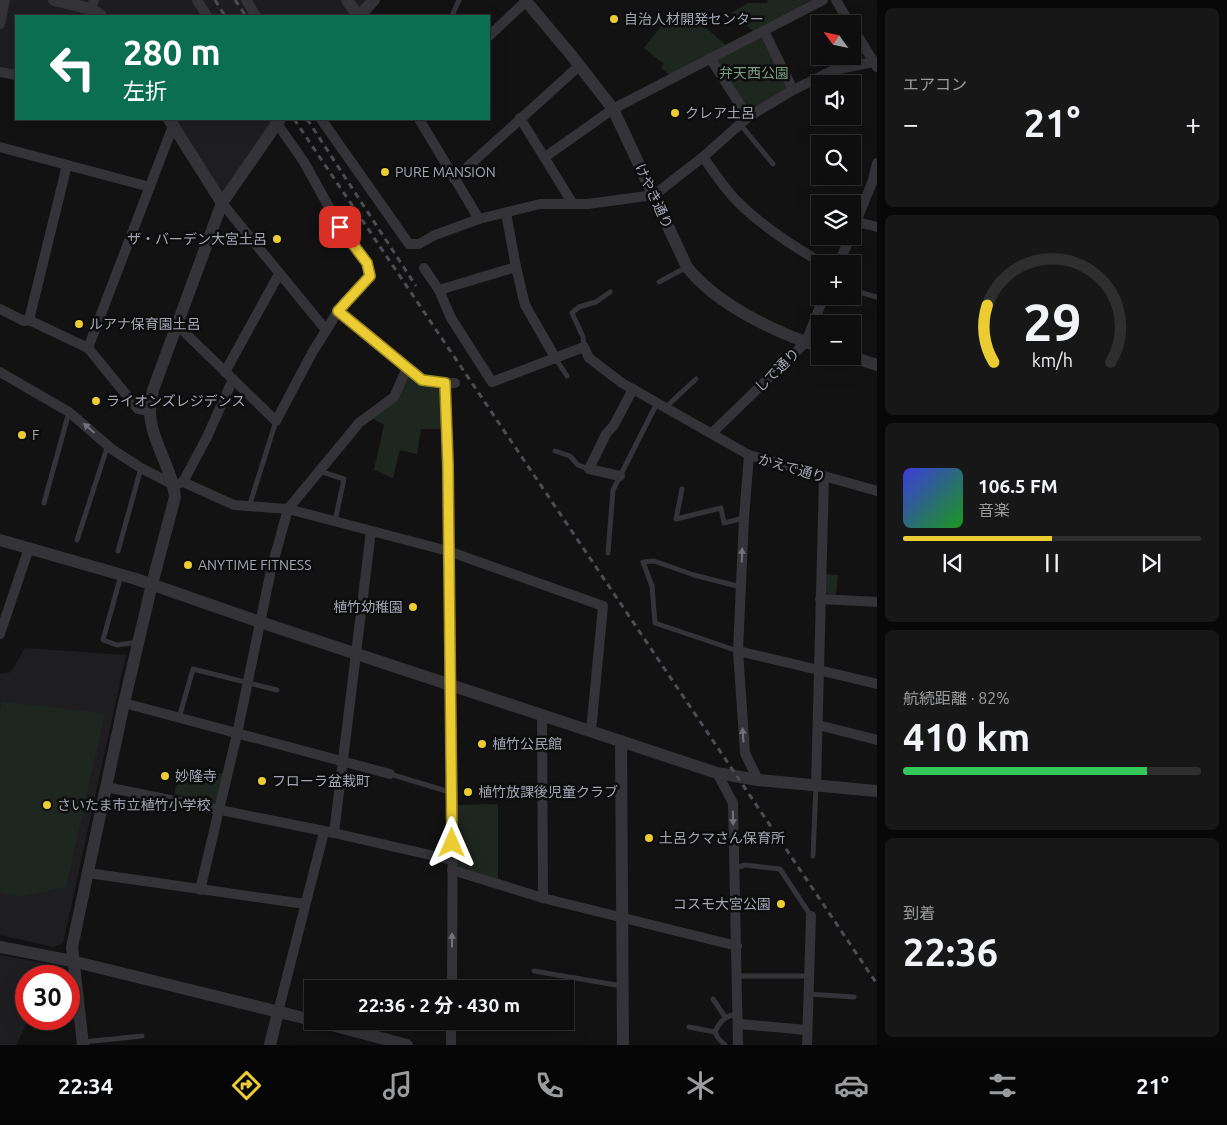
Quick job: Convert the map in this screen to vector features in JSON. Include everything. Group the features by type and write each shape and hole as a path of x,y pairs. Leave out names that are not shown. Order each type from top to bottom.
{"street":[{"path":"0,24 4,0"},
{"path":"54,0 95,8"},
{"path":"196,0 206,15"},
{"path":"246,0 255,15"},
{"path":"347,0 358,15"},
{"path":"360,15 374,0"},
{"path":"490,35 526,0"},
{"name":"けやき通り","path":"526,0 613,109 687,267 697,280 725,301 774,328 811,343"},
{"path":"546,157 613,109 823,0"},
{"path":"836,0 845,15"},
{"path":"764,31 793,90"},
{"path":"322,120 409,244 419,244 435,235 479,219 540,204 573,204 654,195 703,157 748,117 793,90 834,70 875,64 861,41"},
{"path":"710,58 748,117"},
{"path":"454,179 579,66"},
{"path":"0,72 15,75"},
{"path":"520,118 546,157 573,204"},
{"path":"176,324 276,421 338,311 370,276 367,263 340,227 304,162 277,120 222,203 176,324 153,390 150,411 154,432 178,483"},
{"path":"420,120 479,219"},
{"path":"171,122 222,203 326,330"},
{"path":"88,348 150,187 171,122"},
{"path":"0,147 150,187"},
{"path":"703,157 738,202 795,248 811,257"},
{"path":"861,212 873,180 877,163"},
{"path":"29,320 67,165"},
{"path":"506,213 525,305 556,359"},
{"path":"861,223 877,227"},
{"path":"439,290 516,266"},
{"path":"424,268 439,290 451,318 492,382 584,347"},
{"path":"83,1043 72,961 72,947 124,703 152,584 178,483 207,436 229,376 279,274"},
{"name":"しで通り","path":"712,433 806,342 820,305"},
{"path":"0,308 24,321 29,320 88,348 138,409 150,411"},
{"path":"338,311 422,380 450,383 448,551 453,792 452,980"},
{"name":"かえで通り","path":"584,347 589,358 622,383 749,455 877,491"},
{"path":"861,360 877,365"},
{"path":"200,890 237,734 272,570 288,509 359,423 394,397 407,368"},
{"path":"0,372 69,412 108,445 141,468 234,505 288,509 448,551 603,606 591,731"},
{"path":"620,476 589,469 606,434 614,425 633,389"},
{"path":"749,455 738,651 744,753 758,780"},
{"path":"816,786 824,477"},
{"path":"334,833 371,531"},
{"path":"0,540 152,584 260,622 717,773 758,780 877,791"},
{"path":"0,634 4,614 29,548"},
{"path":"820,599 877,602"},
{"path":"738,651 877,684"},
{"path":"124,703 390,774"},
{"path":"542,714 543,898"},
{"path":"818,724 877,740"},
{"path":"621,742 623,1045"},
{"path":"717,773 733,803 738,1045"},
{"path":"106,787 334,833 452,865 543,898 737,946"},
{"path":"270,1045 324,832"},
{"path":"88,873 305,904"},
{"path":"807,1045 810,916"},
{"path":"0,947 72,961 304,1018"},
{"path":"738,1019 807,1030"},
{"path":"351,1030 407,1045"},
{"path":"451,1030 451,1045"}],"lane":[{"path":"452,15 459,0"},
{"path":"740,124 773,164"},
{"path":"659,282 687,267"},
{"path":"584,347 584,337 572,313 579,307 596,302 610,292"},
{"path":"861,293 877,297"},
{"path":"556,359 567,376"},
{"path":"608,554 613,490 620,476 661,406 696,379"},
{"path":"44,502 69,412"},
{"path":"249,507 276,421"},
{"path":"77,540 108,445"},
{"path":"555,451 570,456 578,465 589,469"},
{"path":"118,551 141,468"},
{"path":"319,471 344,479 335,521"},
{"path":"682,488 676,519 721,508 724,523 744,518"},
{"path":"738,651 655,623 652,586 643,562 654,560 694,575 741,586"},
{"path":"121,574 103,640 117,645 138,642"},
{"path":"179,718 193,669 276,690"},
{"path":"390,774 453,792"},
{"path":"812,856 816,786"},
{"path":"734,868 746,866 780,868 810,916"},
{"path":"534,971 623,986"},
{"path":"737,976 808,976"},
{"path":"808,994 854,997"},
{"path":"714,999 725,1017 738,1019"},
{"path":"715,1032 725,1017"},
{"path":"689,1026 715,1032 722,1044"},
{"path":"83,1043 142,1036"}],"shaded area":[{"path":"0,0 372,0 358,15 15,15 15,77 0,73"},
{"path":"162,120 277,120 218,204"},
{"name":"さいたま市立植竹小学校","path":"25,648 126,655 63,943 54,947 0,935 0,674 11,672"},
{"path":"0,955 54,965 15,965 15,1030 24,1030 16,1045 0,1045"}],"green space":[{"path":"768,0 812,0 753,31 731,13 748,3 767,3"},
{"path":"686,11 726,45 669,75 661,68 664,64 644,48 669,16 677,22"},
{"name":"弁天西公園","path":"763,37 786,84 786,90 750,110 718,62 720,57"},
{"path":"410,375 438,384 441,388 441,429 421,429 417,454 400,450 393,478 374,470 384,425 372,418 405,377"},
{"path":"825,574 838,575 836,595 828,594 824,591"},
{"path":"2,702 105,713 66,887 17,897 0,893 0,712"},
{"path":"182,767 223,774 215,804 174,794"},
{"path":"498,804 498,879 462,869 457,864 458,805"}],"railway":[{"path":"215,0 224,15"},
{"path":"235,0 245,15"},
{"path":"295,120 877,984"},
{"path":"308,120 416,286"}],"place":[{"name":"自治人材開発センター","path":"614,19"},
{"name":"クレア土呂","path":"675,113"},
{"name":"PURE MANSION","path":"385,172"},
{"name":"ザ・バーデン大宮土呂","path":"277,239"},
{"name":"ルアナ保育園土呂","path":"79,324"},
{"name":"ライオンズレジデンス","path":"96,401"},
{"name":"F","path":"22,435"},
{"name":"ANYTIME FITNESS","path":"188,565"},
{"name":"植竹幼稚園","path":"413,607"},
{"name":"植竹公民館","path":"482,744"},
{"name":"妙隆寺","path":"165,776"},
{"name":"フローラ盆栽町","path":"262,781"},
{"name":"植竹放課後児童クラブ","path":"468,792"},
{"name":"さいたま市立植竹小学校","path":"47,805"},
{"name":"土呂クマさん保育所","path":"649,838"},
{"name":"コスモ大宮公園","path":"781,904"}],"route":[{"path":"340,227 367,263 370,276 338,311 422,380 445,383 453,792 452,843"}]}
